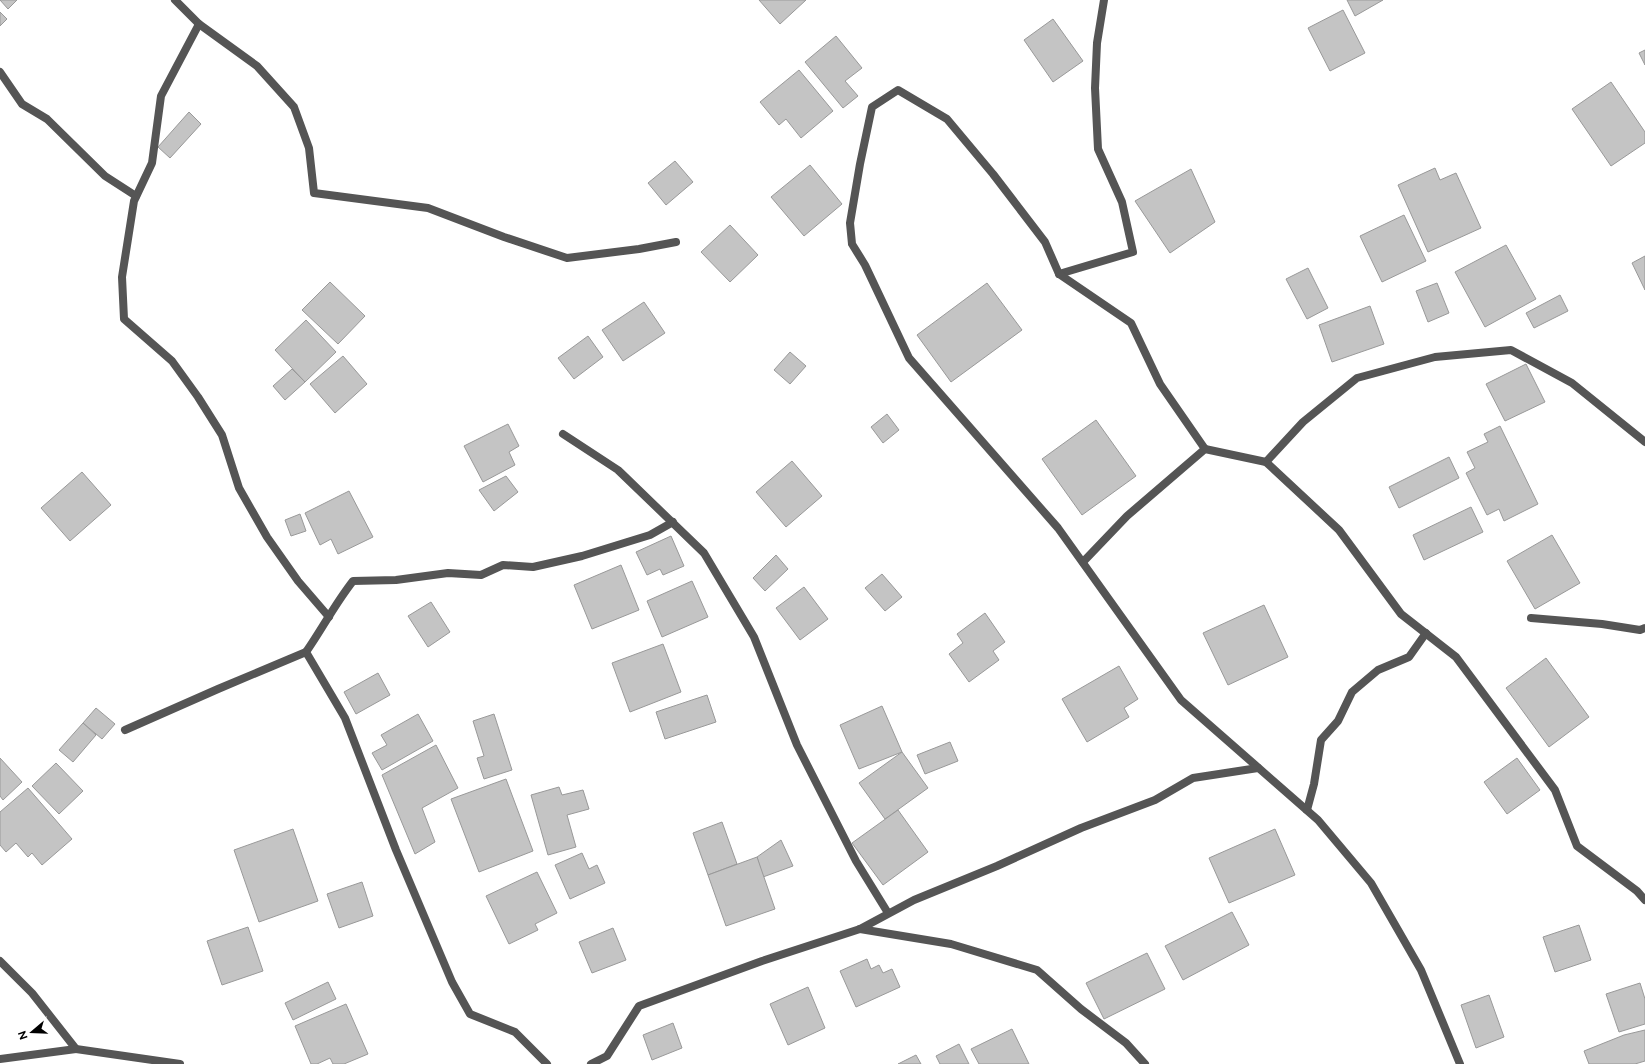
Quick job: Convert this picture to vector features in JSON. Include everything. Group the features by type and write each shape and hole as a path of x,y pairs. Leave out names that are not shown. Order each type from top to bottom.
{"street":[{"path":"175,0 199,24 257,66 294,107 309,148 314,193 428,208 504,237 567,258 676,242"},
{"path":"1059,274 1133,252 1122,202 1098,149 1095,88 1097,43 1104,0"},
{"path":"199,24 160,96 152,163 134,201 122,278 124,319 172,361 198,397 222,435 240,488 267,537 298,581 329,618"},
{"path":"0,72 22,104 47,119 105,176 136,196"},
{"path":"1460,1064 1421,970 1371,883 1318,820 1181,700 1058,528 909,358 865,265 852,244 850,223 872,107 898,90 948,119 993,174 1045,242 1059,274 1131,323 1160,384 1205,449 1266,462 1339,530 1401,614 1456,657 1555,790 1578,846 1637,891 1645,900"},
{"path":"1266,462 1304,422 1357,378 1435,357 1511,350 1572,383 1645,442"},
{"path":"563,434 618,470 704,553 754,637 797,745 856,861 888,913"},
{"path":"1083,562 1127,516 1205,449"},
{"path":"125,730 306,652 329,618 338,600 353,581 396,580 448,573 481,575 503,565 533,567 582,556 650,535 673,522"},
{"path":"1531,618 1602,624 1640,630 1645,628"},
{"path":"1307,810 1314,784 1321,740 1338,721 1352,692 1378,670 1409,657 1426,633"},
{"path":"306,652 345,718 396,850 452,982 470,1014 515,1032 547,1064"},
{"path":"591,1064 607,1056 639,1006 762,961 860,929 914,900 997,866 1082,828 1155,800 1193,778 1258,768"},
{"path":"860,929 951,944 1037,970 1081,1009 1126,1043 1145,1064"},
{"path":"0,961 32,993 76,1049"},
{"path":"0,1059 76,1049 180,1064"}],"building":[{"path":"0,0 17,0 8,9"},
{"path":"759,0 806,0 780,24"},
{"path":"1347,0 1383,0 1355,16"},
{"path":"1343,10 1365,53 1330,71 1308,28"},
{"path":"0,12 7,19 0,26"},
{"path":"1053,19 1083,61 1053,82 1024,40"},
{"path":"836,36 862,68 845,81 858,96 843,108 805,62"},
{"path":"1645,50 1645,65 1639,53"},
{"path":"799,70 833,111 801,138 786,119 779,125 760,102"},
{"path":"1611,82 1645,132 1645,143 1611,166 1572,109"},
{"path":"189,112 201,124 170,158 158,147"},
{"path":"675,161 693,182 666,205 648,183"},
{"path":"810,165 842,204 804,236 771,197"},
{"path":"1435,168 1440,180 1456,173 1481,228 1428,252 1398,185"},
{"path":"1191,169 1215,222 1170,253 1135,201"},
{"path":"1404,215 1426,261 1382,282 1360,236"},
{"path":"730,225 758,255 730,282 701,252"},
{"path":"1506,245 1536,299 1485,327 1455,272"},
{"path":"1645,256 1645,290 1632,263"},
{"path":"1308,268 1328,308 1307,319 1286,279"},
{"path":"330,282 365,316 338,344 302,310"},
{"path":"987,283 1022,330 951,382 917,335"},
{"path":"1437,283 1449,313 1428,322 1416,291"},
{"path":"1560,295 1568,311 1534,328 1526,313"},
{"path":"644,302 665,333 623,361 602,330"},
{"path":"1370,306 1384,344 1332,362 1319,325"},
{"path":"306,320 336,352 305,382 275,350"},
{"path":"588,336 603,357 574,379 558,358"},
{"path":"790,352 806,366 790,384 774,370"},
{"path":"343,356 367,384 335,413 310,384"},
{"path":"1526,364 1545,402 1505,421 1486,384"},
{"path":"292,369 305,382 285,400 273,386"},
{"path":"887,414 899,430 883,443 871,427"},
{"path":"1096,420 1136,476 1082,515 1042,459"},
{"path":"508,424 519,446 509,452 515,465 483,482 464,446"},
{"path":"1500,426 1538,504 1504,521 1499,509 1487,515 1466,473 1475,468 1467,452 1488,442 1484,434"},
{"path":"1449,457 1459,478 1399,508 1389,487"},
{"path":"792,461 822,496 786,527 756,492"},
{"path":"82,472 111,505 70,541 41,508"},
{"path":"506,476 518,492 494,511 479,490"},
{"path":"349,491 373,537 338,554 331,539 320,545 305,513"},
{"path":"1471,507 1483,532 1424,560 1413,535"},
{"path":"300,514 306,531 291,536 285,520"},
{"path":"1552,535 1580,583 1535,609 1507,561"},
{"path":"671,536 684,566 663,575 660,569 647,575 636,552"},
{"path":"776,555 788,569 765,591 753,578"},
{"path":"621,565 639,610 592,629 574,585"},
{"path":"882,574 902,597 885,611 865,588"},
{"path":"692,581 708,617 662,637 647,601"},
{"path":"804,587 828,619 800,640 776,608"},
{"path":"431,602 450,632 428,647 408,616"},
{"path":"1264,605 1288,657 1228,685 1203,633"},
{"path":"985,613 1005,642 993,651 999,660 969,682 949,654 963,643 957,634"},
{"path":"663,644 681,692 630,712 612,663"},
{"path":"1546,658 1589,717 1549,747 1506,688"},
{"path":"1119,666 1138,699 1124,708 1129,717 1087,742 1062,699"},
{"path":"378,673 390,695 356,714 344,692"},
{"path":"707,695 716,722 665,739 656,712"},
{"path":"882,706 902,752 859,769 840,725"},
{"path":"96,708 115,724 102,739 83,723"},
{"path":"418,714 433,741 382,770 372,753 387,745 381,735"},
{"path":"494,714 512,770 484,779 477,758 484,756 473,721"},
{"path":"83,723 96,735 73,762 59,750"},
{"path":"950,742 958,761 925,774 917,755"},
{"path":"436,745 458,788 422,808 435,842 415,854 382,775"},
{"path":"902,752 928,788 885,819 859,783"},
{"path":"0,758 22,782 3,800 0,796"},
{"path":"1517,758 1540,790 1507,814 1484,782"},
{"path":"56,763 83,791 59,814 32,786"},
{"path":"506,779 533,851 479,872 451,799"},
{"path":"559,787 562,795 583,790 589,809 567,815 576,847 548,855 531,795"},
{"path":"28,788 72,839 42,865 32,853 28,857 16,843 6,852 0,845 0,812"},
{"path":"898,810 928,852 883,885 852,843"},
{"path":"722,822 737,864 708,875 693,833"},
{"path":"293,829 318,901 259,922 234,850"},
{"path":"1275,829 1295,875 1229,903 1209,858"},
{"path":"781,840 793,866 763,877 757,857"},
{"path":"582,853 589,869 597,865 605,883 570,899 555,865"},
{"path":"757,857 775,909 726,926 708,875"},
{"path":"537,872 557,913 535,924 538,930 509,944 486,896"},
{"path":"362,882 373,916 339,928 327,894"},
{"path":"1232,912 1249,945 1183,980 1165,946"},
{"path":"1579,925 1591,960 1555,972 1543,937"},
{"path":"248,927 263,971 222,985 207,941"},
{"path":"613,928 626,960 592,973 579,942"},
{"path":"1147,953 1165,989 1104,1019 1086,983"},
{"path":"867,959 871,969 879,965 883,973 892,969 900,987 856,1007 840,971"},
{"path":"328,982 336,999 293,1020 285,1003"},
{"path":"1640,983 1645,999 1645,1024 1619,1032 1606,994"},
{"path":"808,987 825,1028 788,1045 770,1004"},
{"path":"1489,995 1504,1037 1476,1048 1461,1005"},
{"path":"346,1004 368,1054 344,1064 333,1064 330,1058 317,1064 311,1064 295,1026"},
{"path":"673,1023 682,1048 652,1060 643,1035"},
{"path":"1012,1029 1029,1064 979,1064 971,1049"},
{"path":"1645,1030 1645,1061 1635,1064 1589,1064 1584,1051 1624,1035"},
{"path":"959,1044 969,1064 940,1064 936,1056"},
{"path":"916,1055 921,1064 898,1064"}]}
